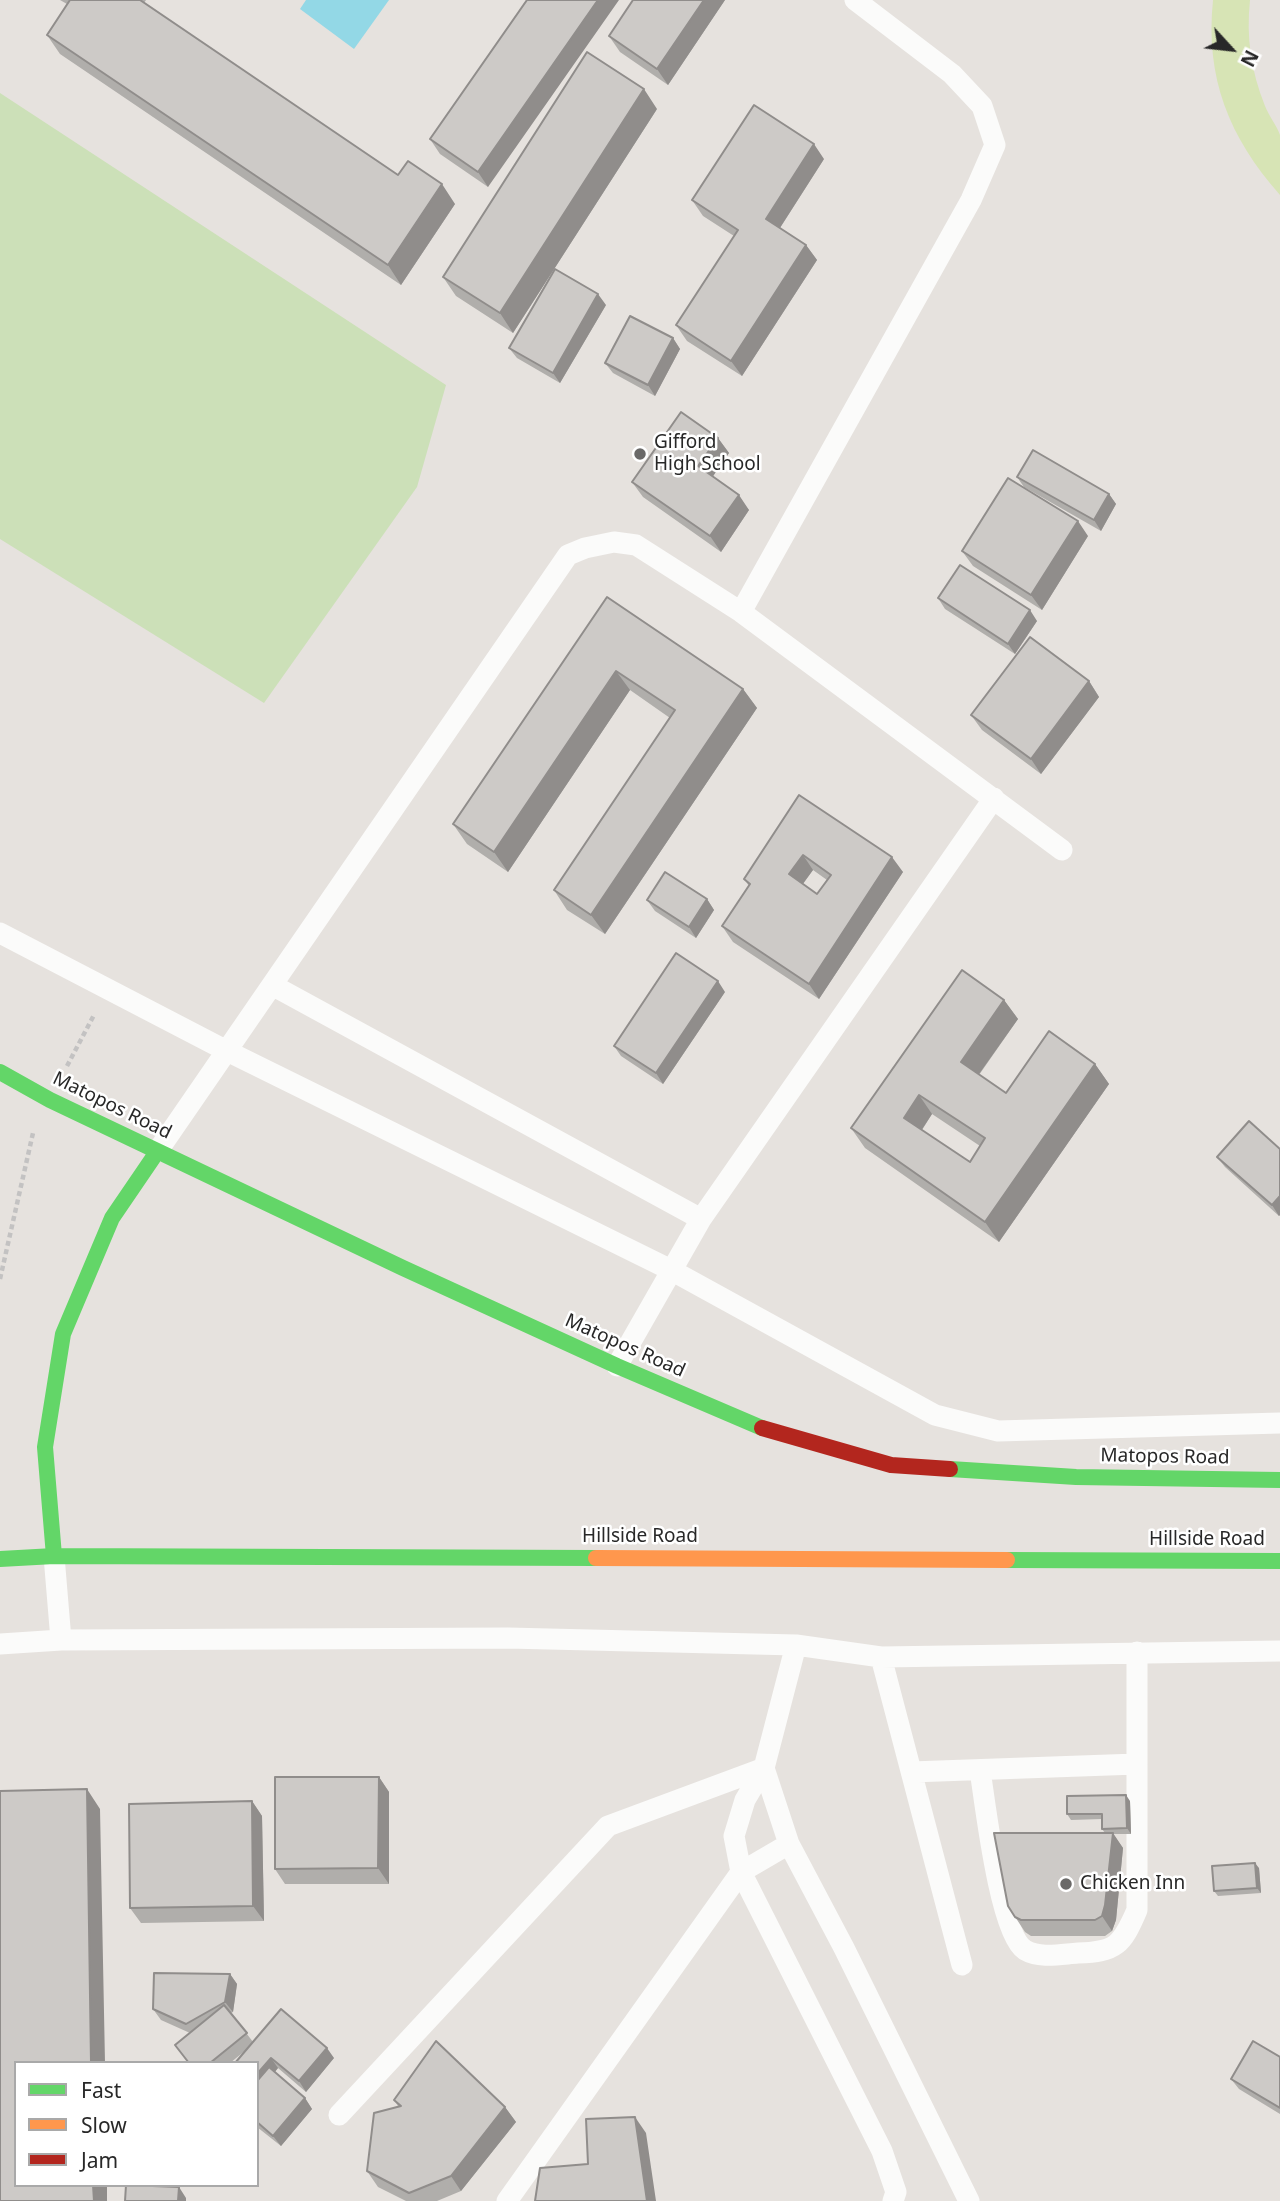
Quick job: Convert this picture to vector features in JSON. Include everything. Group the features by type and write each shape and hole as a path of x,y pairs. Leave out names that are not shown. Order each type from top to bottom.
{"street":[{"name":"Matopos Road","path":"0,1072 50,1100 403,1268 617,1366 757,1426 891,1465 1076,1478 1280,1480"},
{"path":"54,1556 46,1447 63,1334 112,1218 158,1152"},
{"name":"Hillside Road","path":"0,1559 54,1556 1280,1561"}],"lane":[{"path":"741,612 971,200 995,145 982,106 952,74 855,0"},
{"path":"158,1152 568,555 585,548 614,542 636,545 741,612 1062,850"},
{"path":"617,1366 701,1219 993,798"},
{"path":"0,933 227,1051 671,1270 935,1415 998,1431 1280,1423"},
{"path":"272,985 701,1219"},
{"path":"54,1556 61,1640"},
{"path":"0,1644 61,1640 508,1639 796,1645 881,1657 1280,1651"},
{"path":"796,1645 764,1768 745,1800 734,1836 741,1872 882,2151 900,2198"},
{"path":"980,1770 1004,1907 1015,1940 1022,1948 1040,1955 1101,1952 1116,1945 1128,1931 1136,1910 1137,1652"},
{"path":"881,1657 962,1965"},
{"path":"911,1772 1137,1764"},
{"path":"764,1768 789,1844 844,1948 969,2201"},
{"path":"339,2115 608,1826 764,1768"},
{"path":"508,2201 741,1872 789,1844"}],"green space":[{"path":"1213,0 1250,0 1249,41 1253,67 1265,106 1280,135 1280,195 1247,151 1224,105 1213,55"},
{"path":"0,93 446,385 417,487 264,703 0,539"}],"water":[{"path":"306,0 389,0 354,49 300,9"}],"building":[{"path":"70,0 140,0 398,175 408,161 442,184 388,265 47,35"},
{"path":"527,0 598,0 478,172 430,139"},
{"path":"633,0 704,0 657,69 609,36"},
{"path":"587,52 644,89 500,313 443,277"},
{"path":"754,105 814,144 766,219 806,245 731,361 676,325 738,230 692,200"},
{"path":"555,269 598,294 553,373 509,348"},
{"path":"630,316 673,338 648,385 605,363"},
{"path":"681,412 718,438 698,466 739,495 710,536 632,482"},
{"path":"1033,450 1109,494 1094,520 1017,477"},
{"path":"1008,478 1078,521 1031,595 962,551"},
{"path":"960,565 1030,610 1008,644 938,598"},
{"path":"607,597 743,689 591,915 554,890 675,710 616,671 494,852 453,824"},
{"path":"1030,637 1089,681 1031,759 971,715"},
{"path":"799,795 892,857 809,984 722,926 750,884 744,879","holes":["803,855 831,875 817,894 789,874"]},
{"path":"665,872 707,899 689,927 647,900"},
{"path":"676,953 718,981 656,1073 614,1046"},
{"path":"962,970 1004,1000 961,1062 1006,1093 1049,1031 1095,1064 985,1222 851,1128","holes":["919,1095 985,1138 970,1162 904,1118"]},
{"path":"1249,1121 1280,1149 1280,1196 1272,1205 1217,1157"},
{"path":"275,1777 379,1777 378,1868 275,1869"},
{"path":"87,1789 91,2061 14,2061 14,2187 93,2187 94,2201 0,2201 0,1791"},
{"path":"1126,1795 1127,1828 1102,1829 1102,1814 1067,1814 1067,1796"},
{"path":"252,1801 253,1906 130,1908 129,1804"},
{"name":"Chicken Inn","path":"994,1833 1113,1833 1102,1916 1095,1920 1021,1920 1015,1917 1008,1906"},
{"path":"1255,1863 1257,1888 1214,1891 1212,1866"},
{"path":"154,1973 230,1974 225,2002 186,2024 153,2009"},
{"path":"224,2005 247,2033 212,2061 187,2061 175,2045"},
{"path":"281,2009 327,2048 299,2081 271,2058 259,2072 259,2061 237,2061"},
{"path":"436,2041 505,2107 451,2176 409,2193 367,2171 374,2113 401,2106 394,2100"},
{"path":"1253,2041 1280,2057 1280,2108 1231,2079"},
{"path":"269,2067 305,2098 273,2136 259,2124 259,2079"},
{"path":"635,2117 647,2201 535,2201 540,2168 588,2164 586,2119"},
{"path":"126,2187 179,2187 178,2201 125,2201"}],"traffic: fast":[{"path":"0,1072 50,1100 403,1268 617,1366 762,1428"},
{"path":"54,1556 45,1447 63,1334 112,1218 157,1152"},
{"path":"950,1469 1076,1477 1280,1480"},
{"path":"0,1559 54,1556 596,1558"},
{"path":"1007,1560 1280,1561"}],"traffic: slow":[{"path":"596,1558 1007,1560"}],"traffic: jam":[{"path":"762,1428 891,1465 950,1469"}],"place":[{"name":"Gifford High School","path":"640,454"},
{"name":"Chicken Inn","path":"1066,1884"}]}
